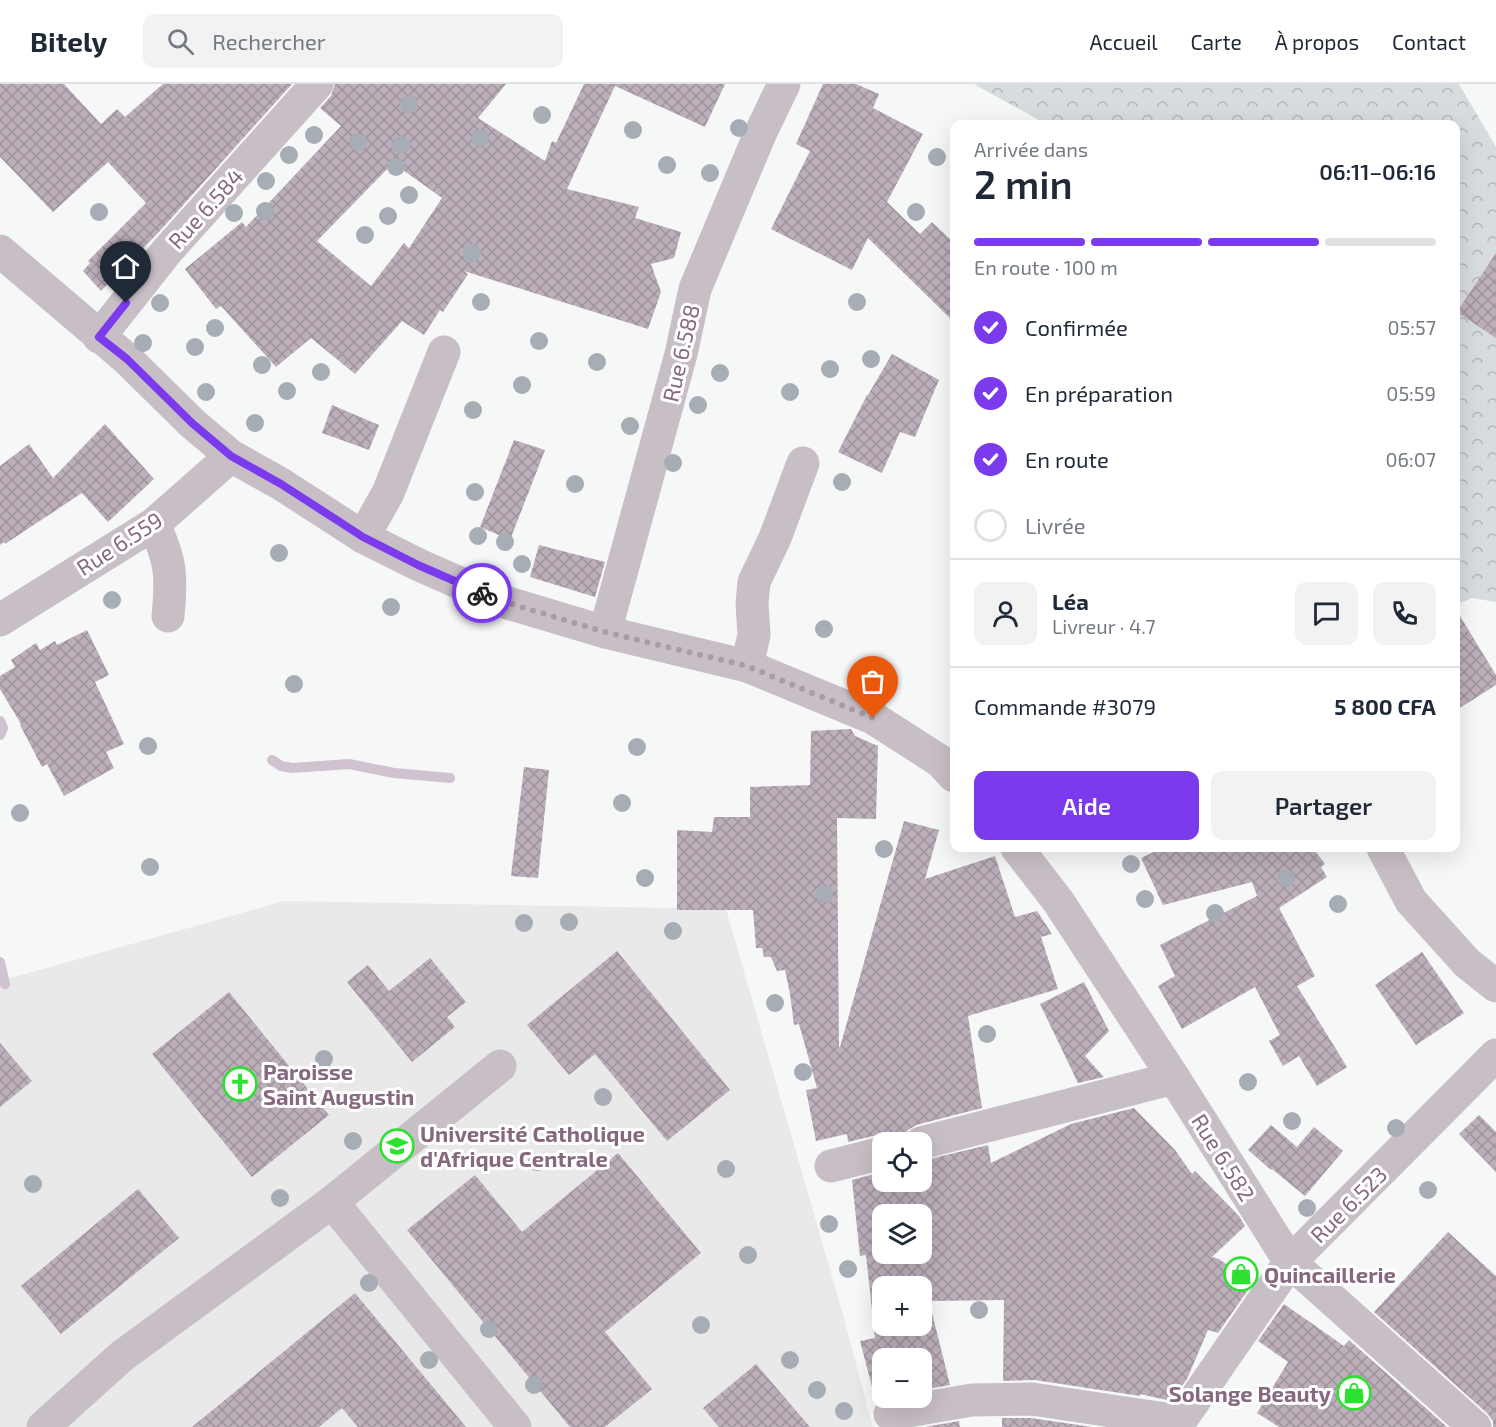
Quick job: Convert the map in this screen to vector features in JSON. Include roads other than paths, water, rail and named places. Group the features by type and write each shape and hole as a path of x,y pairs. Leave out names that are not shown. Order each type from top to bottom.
{"street":[{"name":"Rue 6.584","path":"99,337 167,251 317,84"},
{"name":"Rue 6.588","path":"605,632 678,365 695,289 760,134 784,84"},
{"path":"0,251 127,359 192,423 231,456 281,484 363,537 418,565 501,601 605,632 747,666 873,718 940,761 950,772"},
{"path":"363,537 388,493 444,352"},
{"name":"Rue 6.559","path":"0,620 154,524 231,456"},
{"path":"747,666 754,635 752,603 754,582 775,538 803,463"},
{"path":"154,524 166,552 171,581 168,616"},
{"name":"Rue 6.582","path":"1020,852 1058,901 1174,1078 1290,1262 1475,1427"},
{"path":"1385,852 1411,901 1467,963 1496,986"},
{"name":"Rue 6.523","path":"1178,1424 1290,1262 1496,1055"},
{"path":"43,1427 122,1356 332,1202 500,1066"},
{"path":"932,1140 1174,1078"},
{"path":"831,1166 872,1156"},
{"path":"332,1202 515,1427"},
{"path":"890,1414 972,1400 1032,1399 1178,1424"}],"waterway":[{"path":"0,721 3,728 0,735"},
{"path":"272,760 281,766 292,768 349,764 394,773 450,778"},
{"path":"0,962 5,984"}],"place":[{"name":"Paroisse Saint Augustin","path":"240,1084"},
{"name":"Université Catholique d'Afrique Centrale","path":"397,1146"},
{"name":"Quincaillerie","path":"1241,1274"},
{"name":"Solange Beauty","path":"1354,1393"}]}
